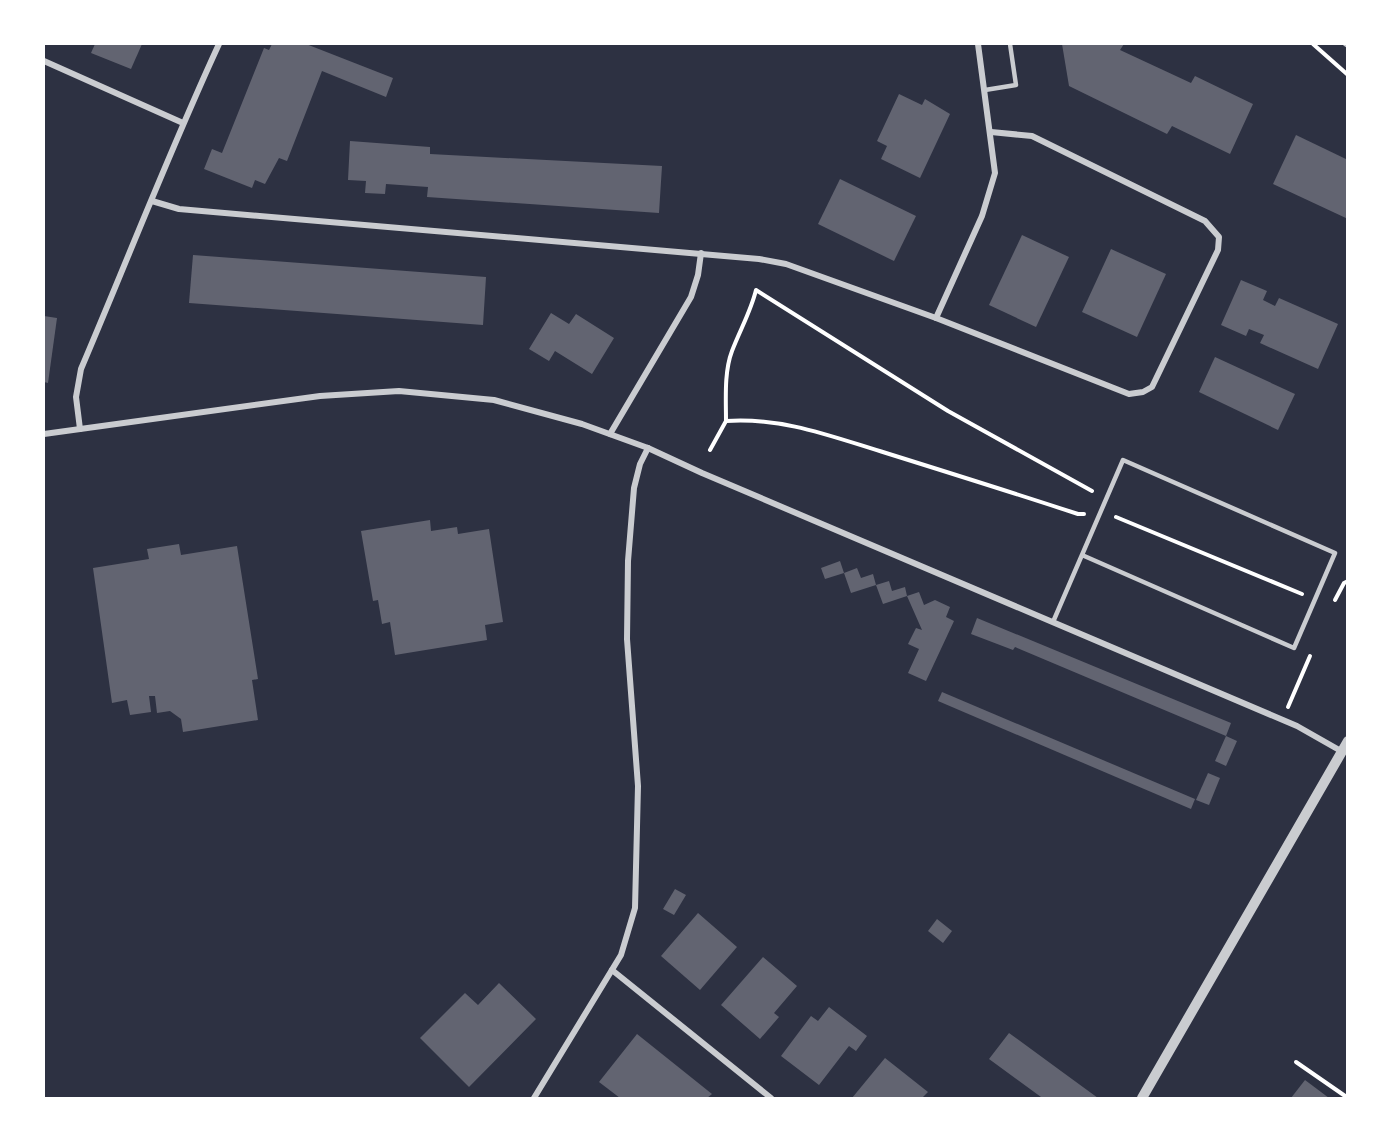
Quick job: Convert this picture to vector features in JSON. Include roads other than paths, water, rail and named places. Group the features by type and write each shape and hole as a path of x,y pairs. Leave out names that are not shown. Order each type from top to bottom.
{"street":[{"path":"80,429 76,397 81,369 183,123 219,44"},
{"path":"936,318 982,216 995,173 978,44"},
{"path":"44,61 183,123"},
{"path":"152,201 179,209 700,253 786,264 936,318 1129,394 1143,392 1152,387 1218,250 1219,237 1205,221 1032,136 991,132"},
{"path":"610,434 691,297 698,275 700,253"},
{"path":"44,434 320,396 399,391 494,400 582,424 648,448 1297,726 1341,751"},
{"path":"534,1098 621,955 635,909 638,786 627,639 628,561 634,488 640,464 648,448"},
{"path":"1142,1098 1347,741"},
{"path":"612,970 771,1098"}],"lane":[{"path":"985,90 1016,85 1010,44"},
{"path":"1053,622 1123,460 1335,553 1294,648 1082,555"}]}
